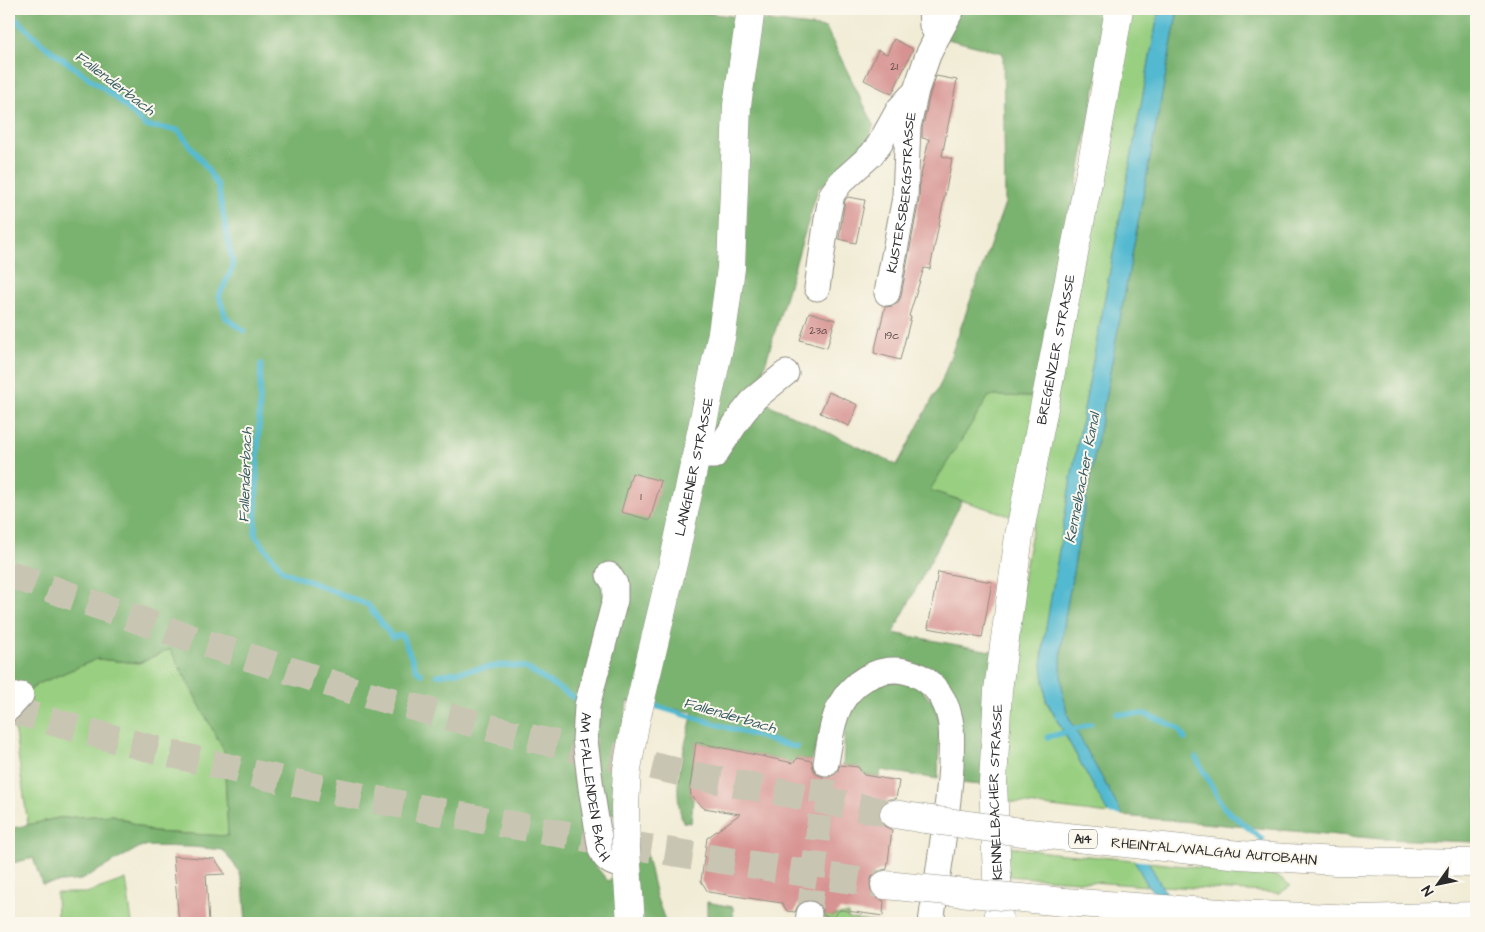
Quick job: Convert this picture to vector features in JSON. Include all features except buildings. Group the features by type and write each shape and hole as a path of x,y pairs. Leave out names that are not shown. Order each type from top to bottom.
{"main road":[{"name":"LANGENER STRASSE","path":"630,923 626,858 625,806 627,769 635,724 675,556 722,332 731,268 737,105 751,9"},
{"name":"BREGENZER STRASSE","path":"998,690 1019,536 1091,166 1119,9"},
{"name":"KENNELBACHER STRASSE","path":"998,690 993,783 999,923"},
{"name":"RHEINTAL/WALGAU AUTOBAHN","path":"894,814 1029,834 1240,855 1336,861 1476,864"},
{"path":"885,885 1064,902 1236,914 1358,918 1476,916"},
{"path":"1358,918 1413,923"}],"street":[{"path":"931,9 932,26 938,35"},
{"name":"KUSTERSBERGSTRASSE","path":"887,294 905,197 908,127 916,90 928,55 952,9"},
{"name":"KUSTERSBERGSTRASSE","path":"817,288 832,194 841,182 871,155 879,145 899,109 916,90"},
{"path":"696,456 714,456 755,398 786,373"},
{"name":"AM FALLENDEN BACH","path":"608,575 615,584 615,600 588,706 586,740 591,788 601,850 611,863 626,858"},
{"path":"826,763 837,712 850,690 866,678 886,670 908,672 931,682 940,693 947,706 952,735 950,786 931,923"}],"green space":[{"path":"9,9 675,9 826,28 874,125 862,154 818,189 755,398 897,465 941,383 1005,203 1003,53 943,38 960,9 1110,9 1037,397 989,396 930,490 962,501 893,633 996,652 981,785 959,783 920,665 826,712 812,761 798,758 793,762 789,762 696,742 690,787 693,800 691,823 683,822 679,808 678,780 693,712 627,701 615,814 585,815 593,863 608,881 646,852 656,896 666,923 246,923 243,884 239,871 223,850 142,846 81,880 42,884 33,858 9,864 9,829 58,818 114,815 153,832 228,836 224,751 170,649 139,663 97,659 38,684 9,705"},
{"path":"1129,9 1159,9 1072,473 1042,655 1046,701 1109,814 1003,801 1003,776 1021,591"},
{"path":"1178,9 1476,9 1476,842 1382,839 1123,816 1069,718 1061,678 1061,657 1066,616"},
{"path":"989,396 1037,397 1017,518 929,490"},
{"path":"170,649 224,751 228,836 153,832 114,815 58,818 28,825 11,705 38,684 97,659 139,663"},
{"path":"899,680 920,687 940,714 938,779 881,770 879,778 864,774 858,767 843,765 845,727 849,713 856,701 876,685"},
{"path":"1004,846 1054,853 1134,860 1148,886 1006,876"},
{"path":"1148,862 1278,876 1291,886 1280,893 1162,886"},
{"path":"126,879 132,923 57,923 56,893 86,893"},
{"path":"707,902 733,907 734,923 707,923"},
{"path":"848,914 848,919 880,923 823,923 825,915 833,917 835,915"}],"water":[{"name":"Kennelbacher Kanal","path":"1159,9 1178,9 1076,554 1063,636 1061,678 1069,718 1182,923 1148,886 1046,700 1042,665 1044,639 1072,473"}],"pier":[{"path":"1106,814 1126,816 1151,862 1131,860"}],"waterway":[{"name":"Fallenderbach","path":"9,9 11,14 46,47 115,97 146,126 178,130 204,164 218,186 233,267 219,296 226,318 244,331"},
{"name":"Fallenderbach","path":"261,364 255,535 283,571 368,605 392,637 402,635 416,669 421,674"},
{"name":"Fallenderbach","path":"437,675 503,665 525,667 579,701"},
{"name":"Fallenderbach","path":"656,706 797,747"},
{"name":"Fallenderbach","path":"1117,714 1145,714 1178,728 1185,739"},
{"name":"Fallenderbach","path":"1073,730 1091,724"},
{"name":"Fallenderbach","path":"1048,737 1063,733"},
{"name":"Fallenderbach","path":"1196,758 1224,808 1262,839"}],"tunnel":[{"path":"9,574 201,642 354,691 517,735 697,776 894,814"},
{"path":"9,709 188,758 369,798 590,838 885,885"},
{"path":"809,914 826,763"}]}
